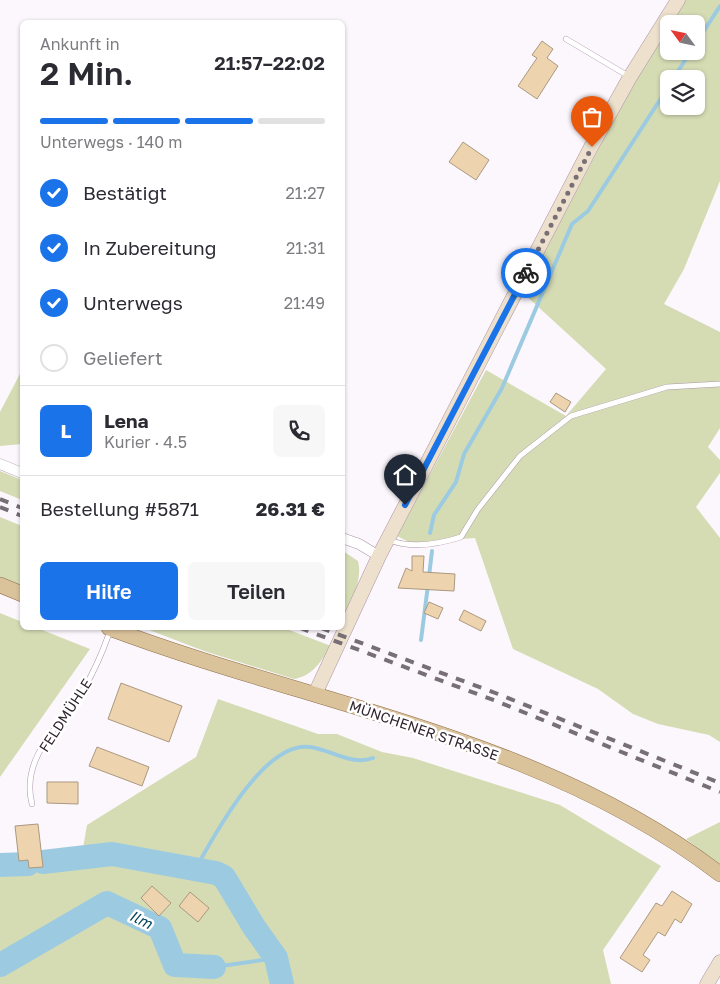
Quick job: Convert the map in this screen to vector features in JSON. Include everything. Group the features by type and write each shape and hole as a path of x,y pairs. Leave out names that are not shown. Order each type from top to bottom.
{"main road":[{"path":"0,585 20,593"},
{"name":"MÜNCHENER STRASSE","path":"116,630 176,652 315,694 489,752 556,778 624,811 684,846 720,874"}],"street":[{"path":"345,629 379,556 592,147 630,77 678,0"},
{"path":"0,464 20,473"},
{"path":"345,539 359,544 379,556"},
{"path":"315,694 345,630"},
{"path":"707,984 720,962"}],"lane":[{"path":"566,39 630,77"},
{"path":"388,539 406,544 442,543 462,537 478,509 520,456 571,416 667,387 720,384"},
{"name":"FELDMÜHLE","path":"32,804 32,781 40,748 51,730 69,711 85,687 109,630"}],"green space":[{"path":"684,0 720,0 720,181 684,269 664,304 720,332 720,428 708,447 720,460 720,473 696,507 720,538 720,742 709,735 658,724 633,714 598,689 513,649 475,538 411,543 397,536 486,370 566,416 606,369 523,293 630,89 660,40 660,60 705,60 705,15 675,15"},
{"path":"20,374 20,444 0,446 0,412"},
{"path":"0,471 20,479 20,499 0,491"},
{"path":"0,517 20,525 20,585 0,578"},
{"path":"345,552 358,561 359,576 345,613"},
{"path":"0,613 20,621 20,630 42,630 90,649 0,777"},
{"path":"149,630 289,630 331,646 311,671 294,679 204,651"},
{"path":"218,699 318,734 337,734 382,752 413,758 560,805 661,866 603,950 611,984 0,984 0,861 82,854 87,825 196,757"},
{"path":"720,822 720,865 686,839"}],"building":[{"path":"542,41 553,49 547,58 558,66 537,99 518,86 537,58 532,55"},
{"path":"463,142 489,160 476,180 449,162"},
{"path":"556,393 571,402 565,412 550,402"},
{"path":"412,556 424,556 423,572 455,574 454,591 398,588 406,568 412,571"},
{"path":"429,602 443,608 438,619 424,613"},
{"path":"464,610 486,621 481,631 459,620"},
{"path":"121,683 182,706 169,742 108,719"},
{"path":"97,747 149,767 142,786 89,766"},
{"path":"47,782 78,782 78,804 47,803"},
{"path":"38,824 43,867 29,868 28,860 19,861 15,826"},
{"path":"152,886 171,903 159,916 141,898"},
{"path":"672,891 692,904 681,923 675,919 665,936 658,932 643,955 650,960 642,972 620,958 656,903 662,906"},
{"path":"190,892 209,908 198,922 179,906"}],"waterway":[{"path":"705,29 720,6"},
{"path":"679,70 685,60"},
{"path":"430,533 434,515 456,482 464,454 502,388 572,224 588,211 660,100"},
{"path":"429,576 432,551"},
{"path":"421,640 428,585"},
{"path":"196,868 243,792 259,773 276,758 293,749 310,747 350,759 365,760 373,758"},
{"name":"Ilm","path":"43,862 112,854 216,873 224,877 254,927 276,958 282,984"},
{"name":"Ilm","path":"0,865 28,864"},
{"name":"Ilm","path":"0,965 107,903 160,928 175,965 214,967"},
{"name":"Ilm","path":"214,967 276,958"}],"railway":[{"path":"0,499 20,507"},
{"path":"0,507 20,515"},
{"path":"305,630 496,701 720,792"},
{"path":"326,630 498,694 720,783"}],"way so far":[{"path":"526,273 592,147"}],"route":[{"path":"405,505 526,273"}]}
